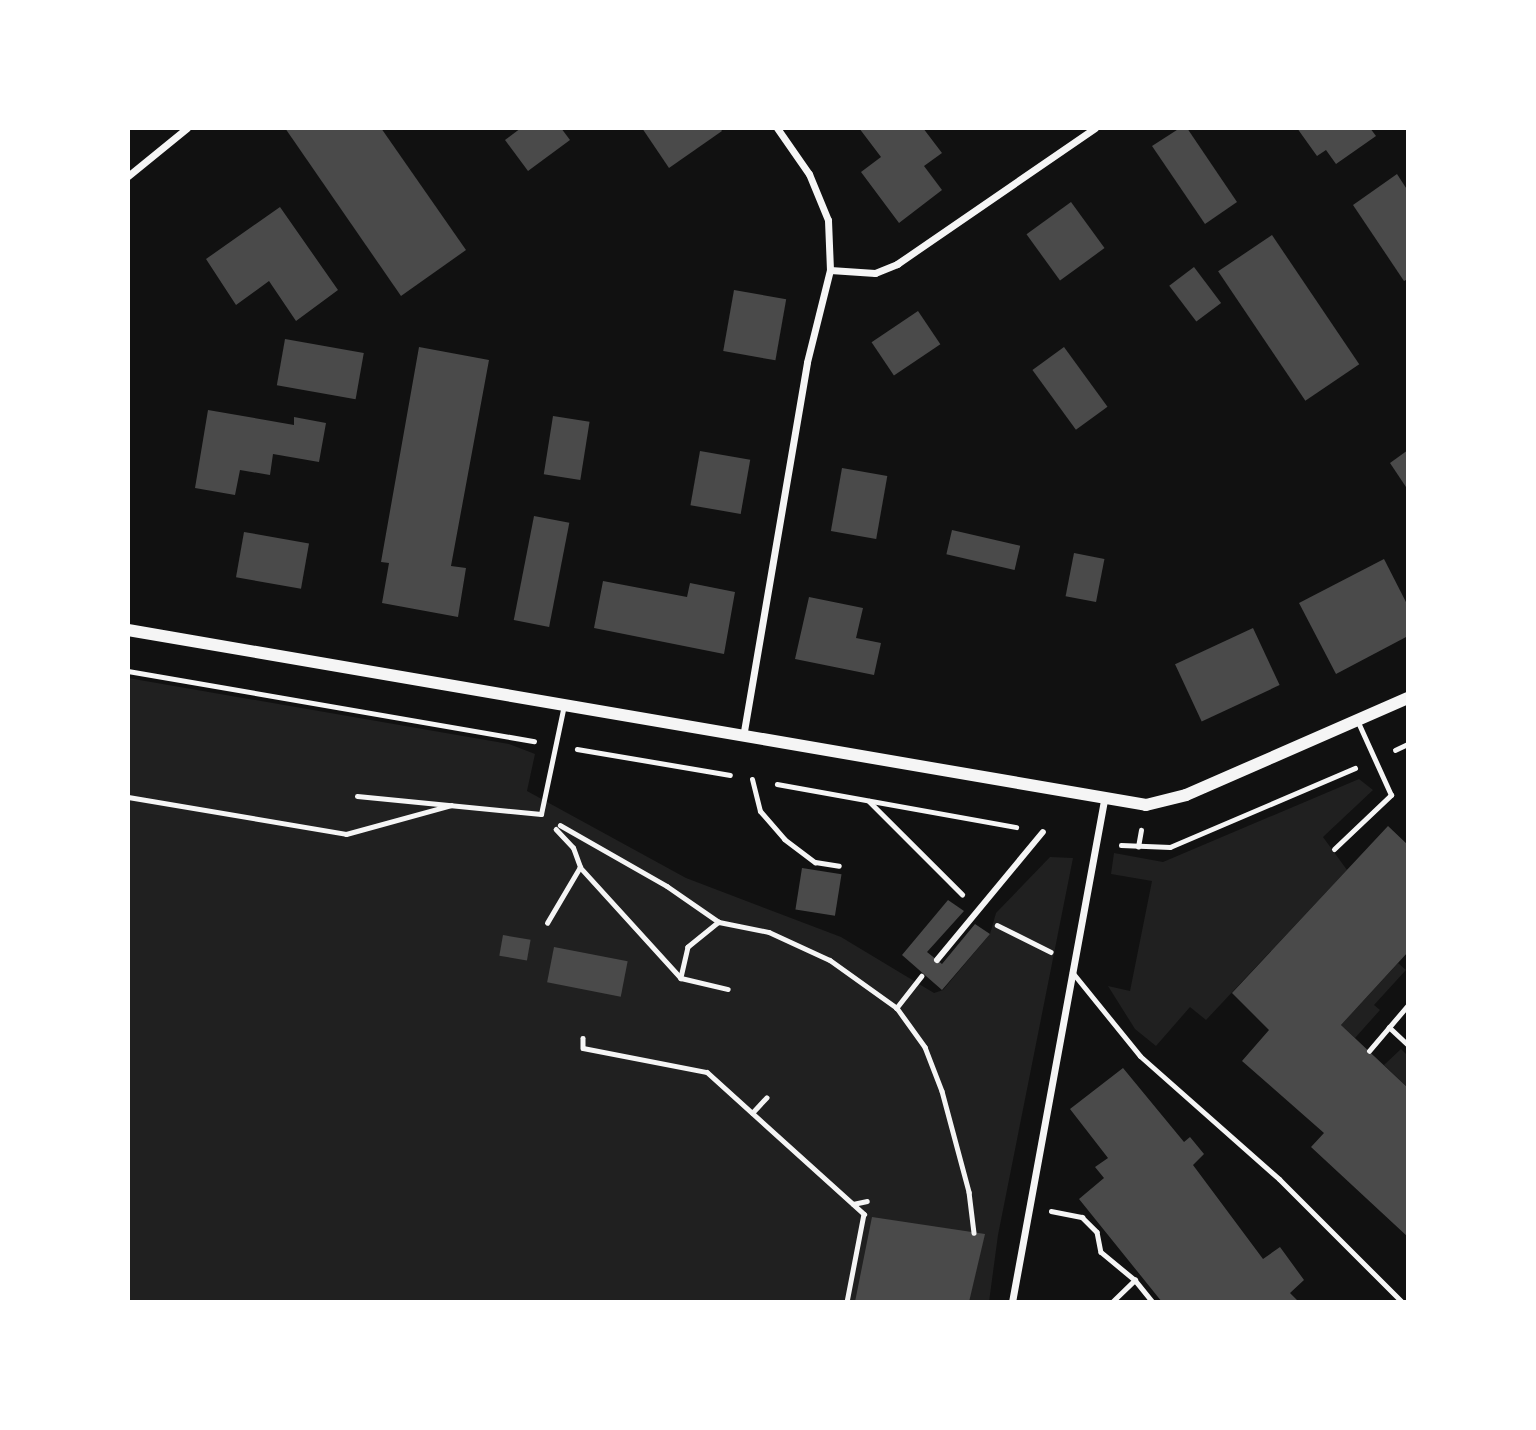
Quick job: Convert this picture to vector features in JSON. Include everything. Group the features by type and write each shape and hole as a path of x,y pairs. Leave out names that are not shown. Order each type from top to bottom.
{"street":[{"path":"128,176 187,128"},
{"path":"743,737 807,362 830,270 828,220 809,174 777,128"},
{"path":"830,270 875,273 897,264 1095,128"},
{"path":"128,630 1104,800 1160,804 1408,698"},
{"path":"1012,1302 1104,800"},
{"path":"937,960 1043,832"}],"lane":[{"path":"357,796 541,814 564,705"},
{"path":"1334,849 1391,795 1357,720"},
{"path":"752,779 761,811 784,839 815,862 839,866"},
{"path":"128,797 346,834 451,805"},
{"path":"1072,972 1140,1056 1279,1179 1402,1302"}],"path":[{"path":"541,814 573,848 580,867 681,978 728,989"},
{"path":"541,814 667,886 719,922 769,932 830,960 897,1008 925,1047 942,1091 969,1192 974,1233"},
{"path":"547,923 580,867"},
{"path":"681,978 688,947 719,922"},
{"path":"897,1008 937,960"},
{"path":"1369,1051 1408,1005"},
{"path":"1389,1027 1408,1045"},
{"path":"583,1038 583,1048 707,1072 864,1214 846,1302"},
{"path":"752,1113 766,1098"},
{"path":"853,1204 867,1200"},
{"path":"1029,1205 1082,1217 1097,1232 1101,1252 1135,1280 1153,1302"},
{"path":"1112,1302 1135,1280"}],"shaded area":[{"path":"128,678 509,744 535,754 527,791 686,878 841,937 934,993 943,990 990,934 996,913 1050,857 1073,858 998,1235 989,1302 128,1302"},
{"path":"1359,779 1373,790 1323,837 1347,870 1206,1020 1190,1007 1156,1046 1135,1029 1108,986 1130,991 1152,881 1111,874 1114,853 1163,862"},
{"path":"1398,963 1406,970 1374,1005 1380,1010 1355,1038 1341,1025"},
{"path":"1401,1049 1408,1056 1408,1088 1384,1065"}],"building":[{"path":"285,128 381,128 466,250 401,296"},
{"path":"521,128 561,128 570,140 528,171 505,140"},
{"path":"642,128 720,128 722,131 669,168"},
{"path":"859,128 923,128 942,153 924,166 942,190 899,223 861,172 881,157"},
{"path":"1180,128 1187,128 1237,202 1205,224 1152,146"},
{"path":"1297,128 1370,128 1376,136 1336,164 1326,150 1317,156"},
{"path":"1397,174 1408,191 1408,279 1404,281 1353,205"},
{"path":"1071,202 1105,248 1060,280 1027,234"},
{"path":"280,207 338,290 296,321 269,281 236,305 206,259"},
{"path":"1272,235 1359,364 1305,401 1218,271"},
{"path":"1194,267 1221,303 1196,322 1169,286"},
{"path":"734,290 786,299 775,360 723,351"},
{"path":"918,311 940,344 894,375 872,342"},
{"path":"285,339 364,353 356,399 277,385"},
{"path":"419,347 489,360 451,566 466,568 458,617 382,603 389,563 381,562"},
{"path":"1064,347 1107,407 1076,430 1032,370"},
{"path":"208,410 294,425 294,417 326,423 319,462 273,454 270,475 240,470 235,495 195,488"},
{"path":"553,416 590,422 580,480 544,474"},
{"path":"1408,450 1408,490 1390,463"},
{"path":"700,451 750,460 741,514 690,505"},
{"path":"842,468 887,476 876,539 831,531"},
{"path":"534,516 569,523 549,627 514,620"},
{"path":"952,530 1020,546 1015,570 946,554"},
{"path":"244,532 309,543 301,589 236,577"},
{"path":"1074,553 1104,559 1096,602 1066,596"},
{"path":"1384,559 1408,606 1408,636 1336,674 1299,603"},
{"path":"603,581 687,597 690,583 735,592 724,654 594,628"},
{"path":"809,597 863,608 856,638 881,643 874,675 795,659"},
{"path":"1253,628 1280,685 1202,721 1175,664"},
{"path":"1388,826 1408,845 1408,952 1341,1025 1408,1088 1408,1237 1311,1147 1324,1133 1242,1061 1269,1030 1232,993"},
{"path":"802,868 842,874 835,916 795,909"},
{"path":"948,900 964,911 927,952 942,964 975,924 990,934 942,990 902,955"},
{"path":"503,935 531,940 527,961 499,956"},
{"path":"554,947 628,961 621,997 547,982"},
{"path":"1123,1068 1184,1142 1190,1137 1204,1154 1193,1165 1263,1259 1280,1247 1304,1280 1290,1293 1299,1302 1162,1302 1079,1199 1104,1178 1095,1167 1108,1158 1070,1109"},
{"path":"872,1217 985,1234 969,1302 855,1302"}]}
